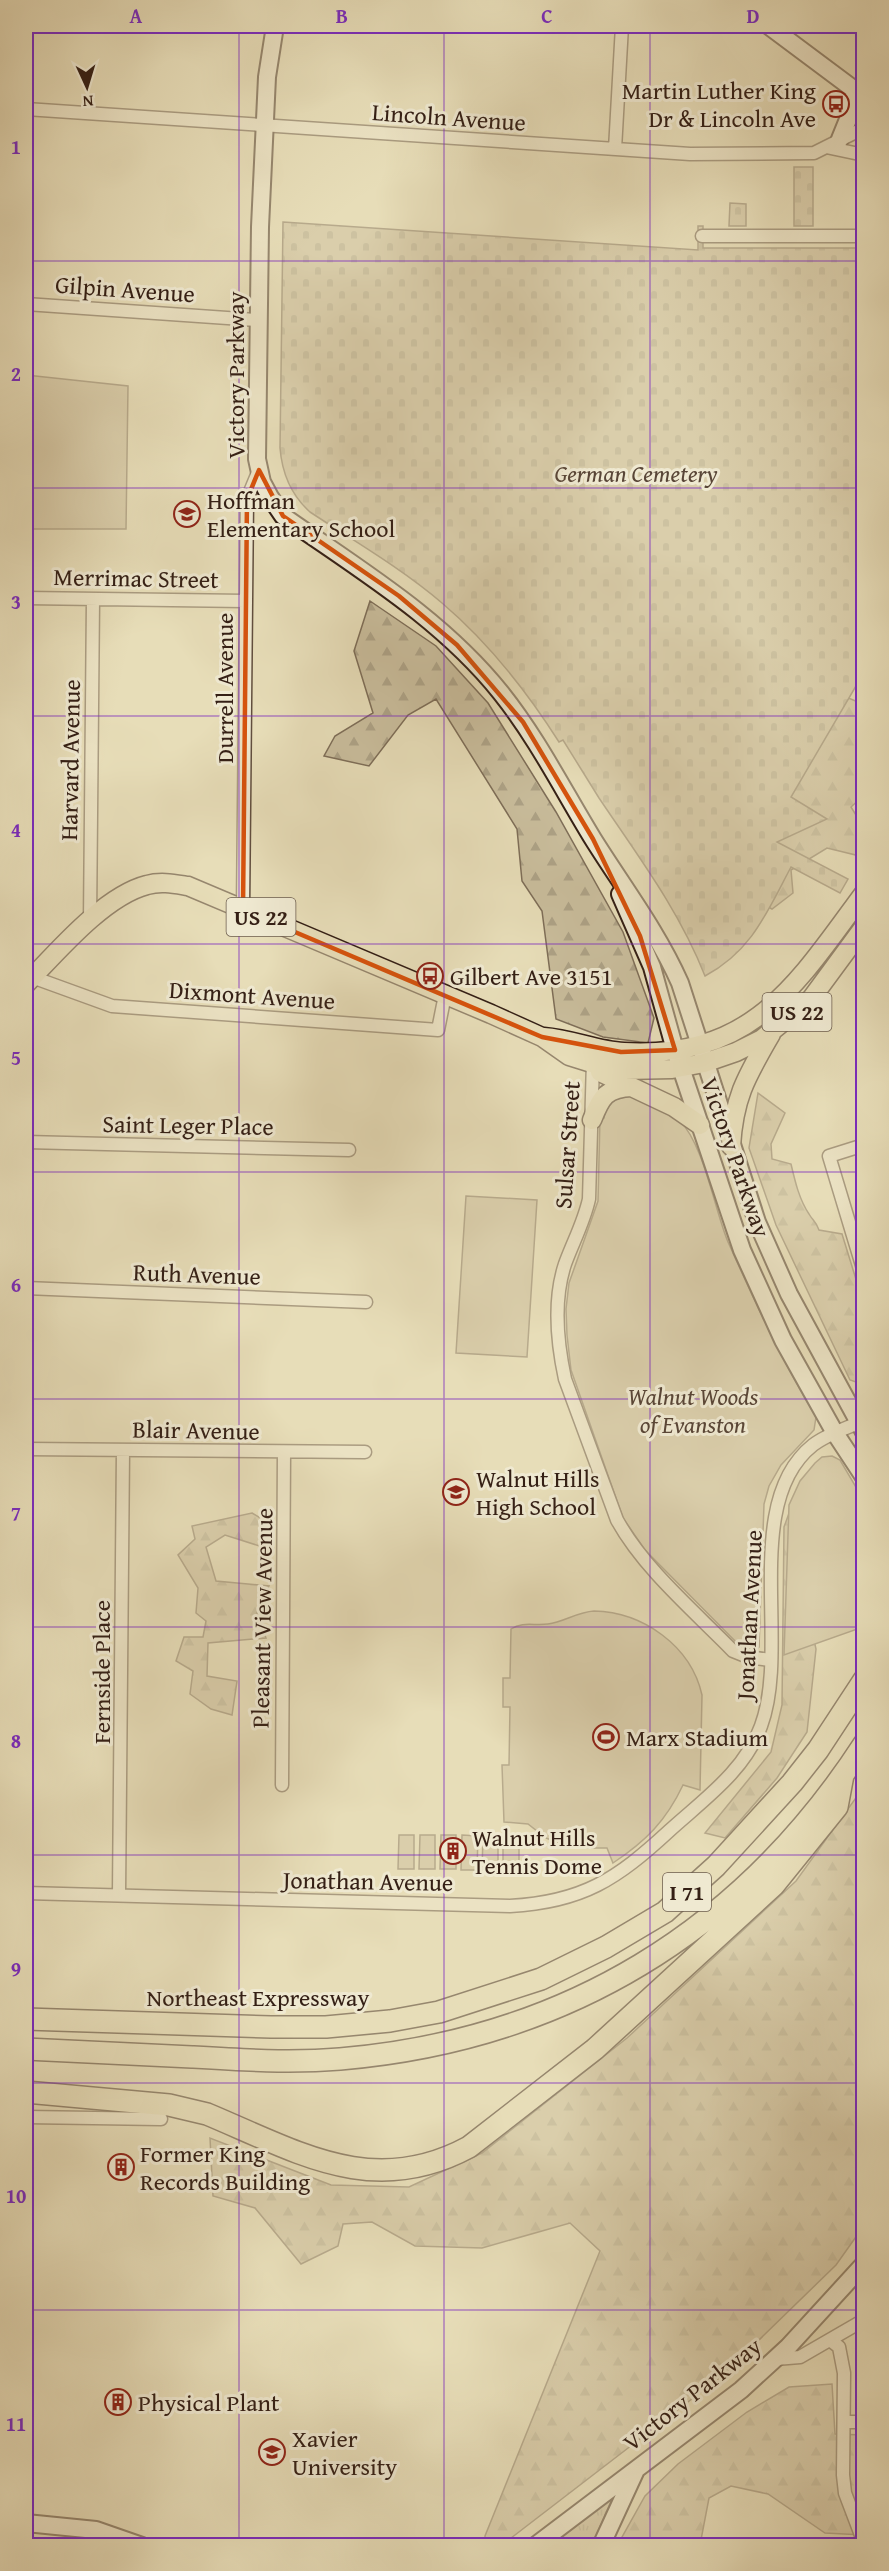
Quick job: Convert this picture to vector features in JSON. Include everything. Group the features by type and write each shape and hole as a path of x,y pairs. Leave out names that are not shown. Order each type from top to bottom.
{"highway":[{"name":"Northeast Expressway","path":"26,2019 271,2027 326,2026 390,2021 439,2012 541,1979 606,1947 664,1912 716,1866 792,1783 818,1750 864,1680"},
{"name":"I 71","path":"26,2049 273,2061 340,2059 455,2041 504,2028 604,1986 683,1938 711,1917 768,1864 814,1813 864,1744"},
{"path":"26,2092 169,2105 193,2110 306,2156 354,2169 395,2171 421,2167 446,2158 469,2147 595,2049 751,1907 794,1862 837,1807 843,1775"}],"main road":[{"name":"US 22","path":"29,980 108,904 148,884 188,886 542,1037 569,1056 594,1060 625,1070 655,1071 681,1068 713,1043 735,1032 777,1003 805,973 864,893"},
{"name":"US 22","path":"542,1037 561,1038 594,1060 675,1050 701,1054 736,1052 772,1033 811,999 864,927"},
{"path":"731,1146 733,1116 740,1091 772,1033"},
{"path":"594,1060 632,1088 674,1107 700,1125"},
{"path":"592,1120 598,1103 605,1095 618,1088 632,1088"}],"street":[{"name":"Victory Parkway","path":"275,26 267,77 257,320 256,436 259,470 270,497 283,516 399,596 457,645 482,670 523,722 593,839 665,948 680,983 731,1146 770,1252 812,1339 861,1427"},
{"path":"615,149 622,26"},
{"path":"769,26 859,93 833,143 864,154"},
{"name":"Lincoln Avenue","path":"26,109 690,154 814,153 864,128"},
{"path":"702,236 864,236"},
{"name":"Gilpin Avenue","path":"26,304 257,320"},
{"name":"Durrell Avenue","path":"243,910 247,499 259,470"},
{"name":"Merrimac Street","path":"26,598 245,601"},
{"name":"Harvard Avenue","path":"90,921 93,599"},
{"name":"Victory Parkway","path":"593,839 640,936 700,1125 742,1250 759,1292 835,1433 864,1477"},
{"name":"Dixmont Avenue","path":"29,980 112,1006 438,1030 445,995"},
{"name":"Sulsar Street","path":"594,1060 589,1199 585,1217 566,1263 558,1298 561,1360 565,1379 616,1520 625,1536 647,1563 733,1651 748,1657 770,1660"},
{"name":"Saint Leger Place","path":"26,1142 349,1150"},
{"path":"864,1145 829,1156 864,1272"},
{"name":"Ruth Avenue","path":"26,1288 366,1302"},
{"name":"Jonathan Avenue","path":"26,1893 510,1906 554,1901 576,1895 616,1876 634,1863 735,1770 754,1742 761,1726 769,1691 774,1526 779,1495 786,1478 801,1456 814,1444 835,1433 861,1427"},
{"name":"Blair Avenue","path":"26,1449 365,1452"},
{"name":"Fernside Place","path":"119,1894 123,1450"},
{"name":"Pleasant View Avenue","path":"282,1785 284,1452"},
{"path":"26,2117 161,2119"},
{"name":"Victory Parkway","path":"535,2546 741,2390 776,2359 864,2264"},
{"path":"776,2359 800,2357 864,2320"},
{"path":"830,2340 839,2347 844,2373 844,2493 864,2543"},
{"path":"844,2422 864,2422"},
{"path":"602,2546 637,2468"},
{"path":"26,2523 76,2526 96,2530 142,2546"}],"highlighted area":[{"path":"259,470 283,516 399,596 457,645 523,722 593,839 640,936 675,1050 621,1052 542,1037 243,910 247,499"}],"green space":[{"path":"794,167 813,167 813,226 794,226"},
{"path":"730,203 746,204 746,226 729,226"},
{"name":"German Cemetery","path":"283,222 698,250 698,226 703,226 703,248 863,248 863,674 791,797 827,819 777,842 848,879 840,893 791,867 766,915 747,942 735,955 705,976 683,928 657,884 563,740 559,742 506,668 459,618 426,590 303,505 289,483 280,448"},
{"path":"26,375 128,386 126,529 26,529"},
{"path":"370,601 436,646 488,703 556,812 623,932 654,1018 648,1043 603,1037 556,1019 542,911 522,881 517,829 436,699 408,715 369,766 324,756 335,736 373,713 354,651"},
{"path":"841,695 863,704 863,796 851,807 863,830 863,849 860,856 827,848 791,870 793,893 772,909 740,892"},
{"path":"758,1093 785,1113 771,1144 772,1159 791,1164 803,1202 819,1230 842,1234 863,1302 863,1390 862,1384 850,1380 776,1225 749,1148"},
{"name":"Walnut Woods of Evanston","path":"630,1096 668,1112 688,1131 702,1160 728,1242 780,1353 816,1417 814,1430 781,1465 769,1486 764,1504 759,1647 755,1650 742,1648 645,1550 623,1518 571,1370 566,1309 569,1283 598,1201 600,1118 604,1118 612,1102"},
{"path":"466,1196 537,1200 527,1357 456,1353"},
{"name":"Walnut Woods of Evanston","path":"832,1456 840,1460 863,1499 863,1627 784,1655 789,1505 800,1481 815,1463 822,1457"},
{"path":"799,1486 812,1631 816,1649 807,1732 777,1778 725,1838 705,1833 771,1752 782,1705 784,1527"},
{"path":"252,1513 270,1524 272,1550 225,1535 206,1547 216,1581 269,1586 257,1613 266,1638 208,1643 207,1676 237,1681 232,1715 211,1709 190,1694 193,1671 176,1661 184,1637 203,1637 206,1621 196,1613 198,1588 178,1555 195,1539 192,1526"},
{"name":"Marx Stadium","path":"594,1611 630,1618 662,1635 687,1661 702,1695 700,1790 683,1785 670,1809 654,1829 613,1863 607,1848 573,1848 546,1838 528,1824 504,1822 502,1765 509,1765 510,1707 503,1707 503,1678 510,1678 511,1629 524,1624 554,1623"},
{"path":"863,1788 863,2227 836,2265 723,2375 502,2545 485,2545 485,2536 600,2251 570,2223 482,2248 415,2246 372,2222 343,2224 338,2246 301,2264 255,2208 213,2196 210,2138 331,2185 409,2187 482,2153 627,2038 796,1881"},
{"path":"399,1835 414,1835 414,1869 398,1869"},
{"path":"420,1835 435,1835 435,1869 419,1869"},
{"path":"441,1835 456,1835 456,1869 440,1869"},
{"path":"462,1835 478,1836 477,1870 461,1870"},
{"path":"483,1836 498,1836 498,1870 482,1870"},
{"path":"503,1836 519,1836 519,1870 503,1870"},
{"path":"832,2384 835,2434 863,2435 863,2535 825,2533 768,2494 731,2486 709,2498 700,2545 617,2546 645,2496 678,2464 747,2412 789,2387"},
{"path":"612,2499 592,2545 551,2545 608,2501"}],"place":[{"name":"Martin Luther King Dr & Lincoln Ave","path":"836,104"},
{"name":"Hoffman Elementary School","path":"187,514"},
{"name":"Gilbert Ave 3151","path":"430,976"},
{"name":"Walnut Hills High School","path":"456,1492"},
{"name":"Marx Stadium","path":"606,1737"},
{"name":"Walnut Hills Tennis Dome","path":"453,1851"},
{"name":"Former King Records Building","path":"121,2167"},
{"name":"Physical Plant","path":"118,2402"},
{"name":"Xavier University","path":"272,2452"}]}
